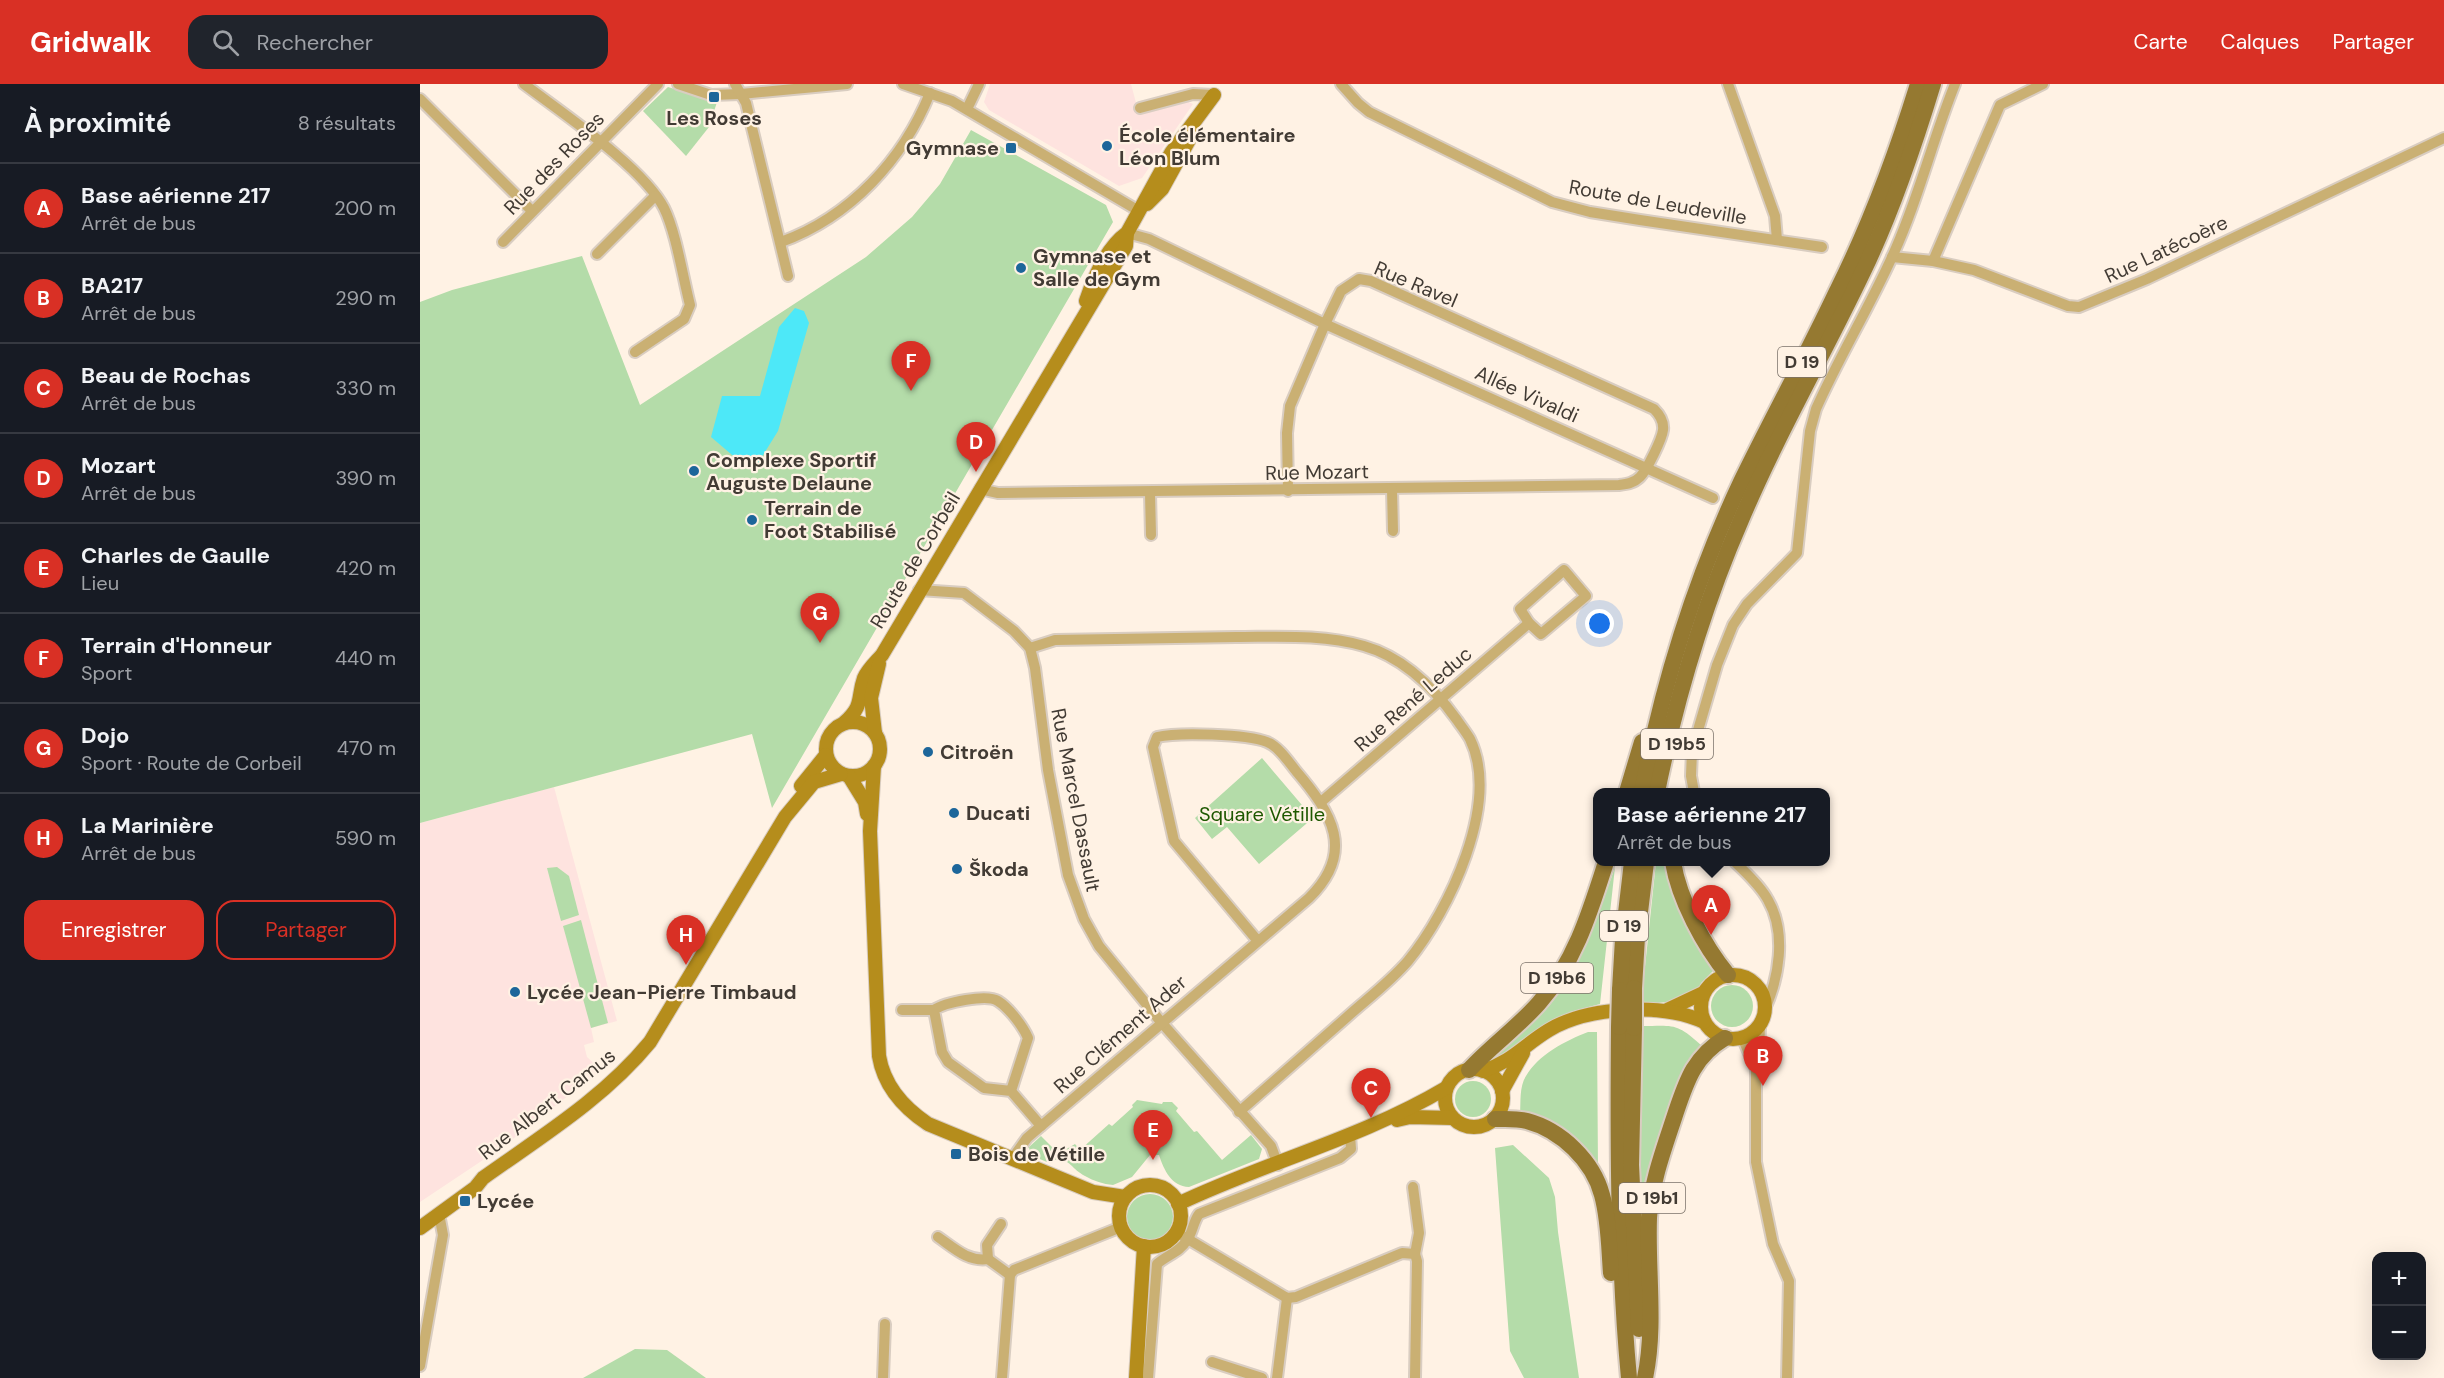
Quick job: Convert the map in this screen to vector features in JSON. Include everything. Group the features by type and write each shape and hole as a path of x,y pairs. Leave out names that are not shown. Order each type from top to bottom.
{"main road":[{"name":"D 19","path":"1643,788 1650,750 1681,638 1699,584 1741,483 1838,291 1860,241 1892,160 1918,84"},
{"name":"D 19","path":"1657,788 1678,698 1702,621 1741,520 1779,438 1870,256 1900,183 1933,84"},
{"name":"Route de Corbeil","path":"845,722 858,707 867,674 882,655 1075,330 1093,282 1116,240 1126,233 1139,212 1162,189 1217,90"},
{"path":"1628,788 1669,652 1681,638"},
{"name":"Route de Corbeil","path":"875,733 871,698 882,655"},
{"name":"D 19b5","path":"1669,788 1685,708 1678,698"},
{"path":"870,831 865,802 845,775 831,766 826,755 828,737 832,730 845,722 862,723 875,733 880,750 874,766 870,831 879,1056 885,1077 905,1107 928,1124 1012,1159 1093,1192 1125,1197"},
{"name":"Rue Albert Camus","path":"785,816 790,801 826,755"},
{"path":"845,775 863,774 874,766"},
{"name":"Rue Albert Camus","path":"420,1218 470,1183 483,1178 593,1099 637,1058 666,1015 785,816 814,782 845,775"},
{"name":"D 19b6","path":"1476,1070 1486,1051 1528,1015 1552,987 1574,952 1587,925 1605,866"},
{"name":"D 19","path":"1631,866 1623,939 1627,989 1637,1310 1644,1378"},
{"name":"D 19","path":"1627,989 1637,937 1645,866"},
{"path":"1674,866 1682,893 1709,952 1728,975"},
{"path":"1178,1204 1203,1192 1278,1165 1420,1104 1446,1088 1455,1076 1502,1064 1550,1029 1587,1016 1606,1012 1667,1010 1704,1022 1713,1032 1734,1038 1752,1032 1762,1017 1764,1000 1759,988 1751,980 1740,975 1728,975 1717,979 1703,993 1667,1010"},
{"path":"1703,993 1701,1005 1704,1022"},
{"name":"D 19","path":"1627,1028 1618,1169 1623,1317 1629,1378"},
{"name":"D 19b1","path":"1644,1378 1650,1352 1650,1216 1656,1176 1678,1107 1698,1060 1712,1046 1734,1038"},
{"path":"1502,1091 1526,1048"},
{"path":"1446,1088 1446,1109 1452,1118 1468,1127 1484,1126 1495,1119 1502,1106 1502,1091 1498,1082 1476,1070"},
{"path":"1367,1128 1410,1117 1452,1118"},
{"path":"1495,1119 1526,1120 1550,1131 1567,1142 1590,1168 1602,1194 1605,1212 1620,1378"},
{"name":"Rue Albert Camus","path":"420,1228 475,1188 483,1178"},
{"path":"1153,1185 1169,1191 1178,1204 1181,1216 1176,1232 1165,1242 1144,1246 1131,1240 1121,1227 1119,1212 1125,1197 1138,1187 1153,1185"},
{"path":"1093,1192 1119,1212"},
{"path":"1136,1378 1144,1246"}],"street":[{"path":"524,84 625,164 655,196 666,214 690,305 684,320 635,352"},
{"name":"Rue des Roses","path":"503,242 658,84"},
{"path":"678,84 711,94 738,89 847,84"},
{"path":"903,84 967,109 1139,212"},
{"path":"967,109 979,84"},
{"name":"Route de Leudeville","path":"1341,84 1369,112 1552,202 1620,217 1822,247"},
{"path":"1728,84 1775,216 1777,240"},
{"path":"1693,788 1691,776 1692,751 1717,665 1739,614 1797,554 1810,430 1816,409 1892,257 1927,167 1933,141 1955,84"},
{"path":"1933,261 2000,105 2043,84"},
{"path":"738,89 746,103 788,276"},
{"path":"1140,108 1217,90"},
{"path":"781,242 806,233 835,215 884,171 904,142 930,93"},
{"path":"420,99 531,211"},
{"name":"Rue Latécoère","path":"1892,257 1933,261 1974,270 2068,306 2079,307 2147,279 2444,138"},
{"path":"597,254 655,196"},
{"path":"1126,233 1149,239 1325,324"},
{"name":"Rue Ravel","path":"1288,491 1287,433 1290,406 1341,291 1359,279 1371,281 1654,409 1660,416 1663,430 1647,467"},
{"name":"Allée Vivaldi","path":"1325,324 1713,498"},
{"name":"Rue Mozart","path":"980,489 998,493 1150,493 1619,485 1635,481 1647,467"},
{"path":"1392,489 1393,531"},
{"path":"1150,493 1151,535"},
{"path":"1564,570 1586,596 1541,634 1529,623 1520,609 1564,570"},
{"path":"920,590 963,593 1014,632 1030,648 1055,640 1253,637 1333,640 1364,646 1392,658 1418,676 1441,699 1469,738 1479,781 1476,821 1465,860 1430,930 1397,972 1239,1112"},
{"name":"Rue René Leduc","path":"1321,802 1529,623"},
{"name":"Rue Marcel Dassault","path":"1030,648 1035,668 1048,770 1072,891 1084,920 1100,946 1161,1022 1270,1146 1278,1165"},
{"name":"Rue Clément Ader","path":"1012,1159 1020,1146 1041,1126 1309,898 1326,880 1331,870 1335,838 1328,814 1321,802 1278,751 1268,743 1249,739 1171,734 1157,737 1154,747 1174,841 1257,940"},
{"path":"1739,866 1768,899 1778,926 1774,991 1762,1017 1756,1071 1756,1162 1773,1244 1789,1281 1787,1378"},
{"path":"902,1010 934,1010 940,1006 966,1000 991,998 999,1002 1025,1030 1028,1038 1011,1091"},
{"path":"934,1010 942,1052 948,1062 984,1088 1011,1091 1041,1126"},
{"path":"1734,1038 1750,1053 1756,1071"},
{"path":"1148,1378 1156,1268 1160,1261 1181,1248 1188,1239 1199,1214 1340,1158 1351,1149 1350,1135"},
{"path":"1413,1187 1419,1233 1415,1254 1417,1260 1415,1378"},
{"path":"420,1366 443,1235 439,1214"},
{"path":"988,1259 987,1245 1001,1224"},
{"path":"1002,1378 1010,1275 1014,1270 1121,1227"},
{"path":"1176,1232 1287,1298 1296,1298 1402,1253 1415,1254"},
{"path":"938,1237 969,1258 988,1259 1010,1275"},
{"path":"1277,1378 1287,1298"},
{"path":"883,1378 885,1323"},
{"path":"1212,1362 1262,1378"}],"shaded area":[{"name":"École élémentaire Léon Blum","path":"990,84 1131,84 1139,114 1186,101 1193,104 1142,178 1119,186 989,110 984,102"},
{"name":"Lycée Jean-Pierre Timbaud","path":"554,787 617,1021 591,1028 594,1042 584,1045 587,1057 601,1070 504,1146 420,1202 420,823"}],"green space":[{"path":"668,87 717,102 709,127 686,156 643,111"},
{"name":"Complexe Sportif Auguste Delaune","path":"971,130 1106,205 1113,222 772,808 752,734 420,823 420,302 452,290 582,256 640,405 866,257 912,217 940,184"},
{"name":"Square Vétille","path":"1262,758 1313,818 1259,864 1227,827 1212,839 1195,818"},
{"path":"1656,866 1667,866 1714,970 1701,983 1698,992 1674,1001 1641,1005"},
{"path":"557,867 569,876 579,915 561,921 547,868"},
{"path":"1615,867 1600,1004 1570,1012 1547,1024 1501,1059 1492,1058 1539,1017 1563,986 1589,936"},
{"path":"581,920 608,1023 591,1028 563,926"},
{"path":"1732,985 1740,986 1747,991 1752,998 1752,1014 1747,1021 1740,1026 1732,1027 1724,1026 1717,1021 1712,1014 1711,1006 1712,998 1717,991 1724,986"},
{"path":"1641,1026 1674,1027 1702,1046 1674,1095 1656,1143 1641,1199"},
{"path":"1588,1032 1597,1032 1598,1170 1520,1114 1522,1085 1531,1068 1545,1055"},
{"path":"1473,1081 1486,1086 1491,1099 1486,1112 1473,1117 1460,1112 1455,1099 1460,1086"},
{"path":"1137,1100 1162,1104 1172,1102 1178,1108 1176,1111 1194,1132 1197,1131 1222,1160 1251,1135 1262,1149 1259,1159 1189,1187 1177,1184 1173,1180 1159,1155 1150,1155 1132,1177 1113,1185 1088,1178 1064,1161 1047,1162 1030,1155 1029,1147 1041,1136 1053,1148 1063,1151 1075,1144 1080,1150 1109,1124 1112,1126 1133,1107 1132,1105"},
{"path":"1513,1145 1549,1178 1555,1197 1579,1378 1524,1378 1510,1351 1495,1148"},
{"path":"1150,1194 1166,1201 1173,1217 1166,1233 1150,1240 1134,1233 1127,1217 1134,1201"},
{"path":"635,1349 667,1350 706,1378 583,1378"}],"water":[{"path":"795,308 804,311 809,323 778,431 755,468 745,466 711,437 722,396 760,396 779,327"}],"place":[{"name":"Les Roses","path":"714,97"},
{"name":"École élémentaire Léon Blum","path":"1107,146"},
{"name":"Gymnase","path":"1011,148"},
{"name":"Gymnase et Salle de Gym","path":"1021,268"},
{"name":"Terrain d'Honneur","path":"911,391"},
{"name":"Complexe Sportif Auguste Delaune","path":"694,471"},
{"name":"Mozart","path":"976,472"},
{"name":"Terrain de Foot Stabilisé","path":"752,520"},
{"name":"Dojo","path":"820,643"},
{"name":"Citroën","path":"928,752"},
{"name":"Ducati","path":"954,813"},
{"name":"Škoda","path":"957,869"},
{"name":"Base aérienne 217","path":"1711,935"},
{"name":"La Marinière","path":"686,965"},
{"name":"Lycée Jean-Pierre Timbaud","path":"515,992"},
{"name":"BA217","path":"1763,1086"},
{"name":"Beau de Rochas","path":"1371,1118"},
{"name":"Bois de Vétille","path":"956,1154"},
{"name":"Charles de Gaulle","path":"1153,1160"},
{"name":"Lycée","path":"465,1201"}]}
